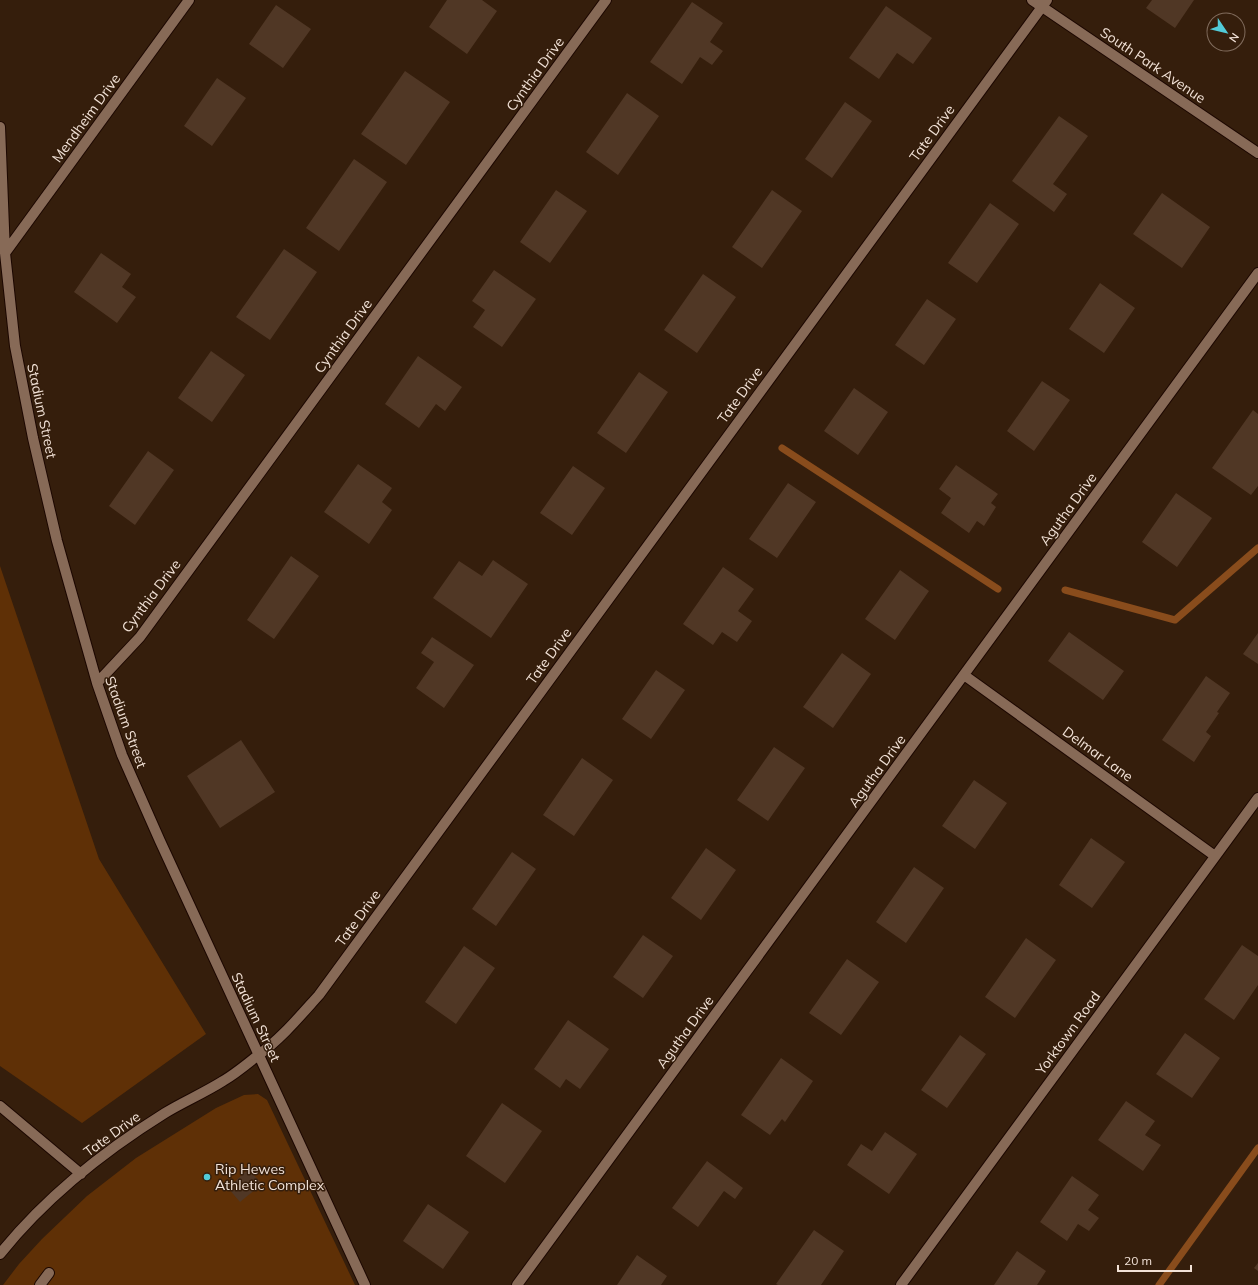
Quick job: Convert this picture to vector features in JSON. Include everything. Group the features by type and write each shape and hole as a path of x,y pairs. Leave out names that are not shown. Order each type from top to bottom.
{"street":[{"name":"Mendheim Drive","path":"5,253 189,0"},
{"name":"Cynthia Drive","path":"97,683 140,637 606,0"},
{"name":"South Park Avenue","path":"1032,0 1044,3 1258,153"},
{"name":"Tate Drive","path":"0,1254 40,1210 81,1174 107,1153 165,1113 224,1080 259,1056 289,1029 319,995 1044,3"},
{"name":"Stadium Street","path":"0,127 5,253 15,346 33,438 57,541 97,683 122,755 160,841 365,1285"},
{"name":"Agutha Drive","path":"518,1285 1258,273"},
{"name":"Delmar Lane","path":"964,675 1215,856"},
{"name":"Yorktown Road","path":"901,1285 1258,798"},
{"path":"0,1106 81,1174"},
{"path":"40,1285 49,1273"}],"shaded area":[{"path":"0,566 99,859 206,1034 82,1123 0,1066"},
{"name":"Rip Hewes Athletic Complex","path":"258,1094 267,1100 355,1285 3,1285 19,1264 42,1239 87,1196 136,1158 216,1108 244,1095"}],"building":[{"path":"447,0 482,0 497,11 467,54 429,27"},
{"path":"1152,0 1194,0 1175,28 1146,8"},
{"path":"692,2 723,23 710,42 723,51 712,65 700,57 682,84 650,62"},
{"path":"276,5 311,29 283,68 249,44"},
{"path":"886,6 932,38 913,64 897,53 879,79 849,58"},
{"path":"405,71 450,102 406,165 361,134"},
{"path":"217,78 246,98 212,146 184,126"},
{"path":"627,93 659,116 618,175 586,152"},
{"path":"845,102 872,121 832,178 805,159"},
{"path":"1059,116 1088,136 1053,184 1067,194 1054,212 1012,181"},
{"path":"354,159 387,182 339,251 306,228"},
{"path":"556,190 587,211 550,263 520,242"},
{"path":"772,190 802,211 762,268 732,247"},
{"path":"1162,193 1210,227 1182,268 1133,234"},
{"path":"990,203 1019,224 977,283 948,263"},
{"path":"284,249 317,272 270,340 236,317"},
{"path":"101,253 131,274 122,287 136,297 117,323 74,292"},
{"path":"494,270 536,299 502,347 473,327 485,310 472,301"},
{"path":"703,274 736,297 697,353 664,330"},
{"path":"1100,283 1135,308 1104,353 1069,329"},
{"path":"927,299 956,319 924,365 895,345"},
{"path":"211,351 245,375 212,422 178,398"},
{"path":"418,356 462,387 445,411 436,404 419,428 385,404"},
{"path":"639,372 668,392 626,453 597,433"},
{"path":"1042,381 1070,400 1034,451 1007,431"},
{"path":"854,388 888,412 858,455 824,431"},
{"path":"1253,410 1258,414 1258,486 1251,495 1212,468"},
{"path":"148,451 174,470 135,525 109,506"},
{"path":"358,464 392,488 382,502 392,510 369,544 324,512"},
{"path":"956,465 998,494 991,503 996,507 984,526 977,521 969,533 941,513 951,498 939,489"},
{"path":"573,466 605,488 572,535 540,513"},
{"path":"788,483 816,502 777,558 749,539"},
{"path":"1176,493 1212,518 1177,567 1142,542"},
{"path":"291,556 319,576 274,639 247,620"},
{"path":"493,560 528,584 491,638 433,598 459,561 482,576"},
{"path":"723,567 754,589 738,611 752,621 737,642 722,632 713,645 683,624"},
{"path":"900,570 929,591 895,640 865,619"},
{"path":"1069,632 1124,671 1103,700 1048,661"},
{"path":"1258,633 1258,664 1243,654"},
{"path":"432,637 474,665 444,708 416,688 434,662 421,653"},
{"path":"842,653 871,674 833,728 803,707"},
{"path":"656,670 685,690 651,739 622,719"},
{"path":"1206,676 1230,693 1206,732 1211,736 1194,762 1162,740"},
{"path":"241,740 275,792 220,828 187,776"},
{"path":"774,747 805,768 768,821 737,800"},
{"path":"582,758 613,780 574,836 543,815"},
{"path":"974,780 1007,803 975,849 942,826"},
{"path":"1091,838 1125,862 1092,908 1059,885"},
{"path":"706,848 736,870 701,920 671,898"},
{"path":"512,852 536,869 496,926 472,909"},
{"path":"914,867 944,888 906,943 876,922"},
{"path":"643,935 673,956 643,998 613,977"},
{"path":"1026,938 1056,960 1015,1018 985,997"},
{"path":"1242,945 1258,956 1258,985 1234,1020 1204,999"},
{"path":"464,946 495,968 456,1024 425,1002"},
{"path":"847,959 879,982 841,1035 809,1013"},
{"path":"568,1020 609,1049 580,1089 566,1079 560,1088 534,1069"},
{"path":"1185,1033 1220,1058 1192,1098 1156,1074"},
{"path":"960,1035 986,1054 947,1108 921,1090"},
{"path":"781,1058 813,1081 785,1122 782,1119 770,1135 741,1115"},
{"path":"1126,1101 1155,1121 1145,1135 1161,1145 1143,1171 1098,1140"},
{"path":"502,1103 542,1131 505,1183 466,1156"},
{"path":"885,1132 917,1154 889,1194 847,1165 861,1144 872,1151"},
{"path":"707,1161 743,1188 735,1199 724,1191 698,1227 672,1208"},
{"path":"248,1169 262,1184 240,1202 228,1188"},
{"path":"1072,1176 1099,1195 1088,1210 1099,1218 1089,1231 1078,1224 1067,1241 1040,1222"},
{"path":"428,1204 469,1232 443,1269 403,1241"},
{"path":"814,1230 844,1251 821,1285 776,1284"},
{"path":"1017,1251 1046,1271 1037,1285 994,1285"},
{"path":"637,1255 667,1276 661,1285 617,1285"},
{"path":"1258,1263 1258,1271 1254,1268"}],"waterway":[{"path":"782,448 998,589"},
{"path":"1065,590 1175,620 1258,548"},
{"path":"1159,1285 1258,1148"}],"place":[{"name":"Rip Hewes Athletic Complex","path":"207,1177"}]}
